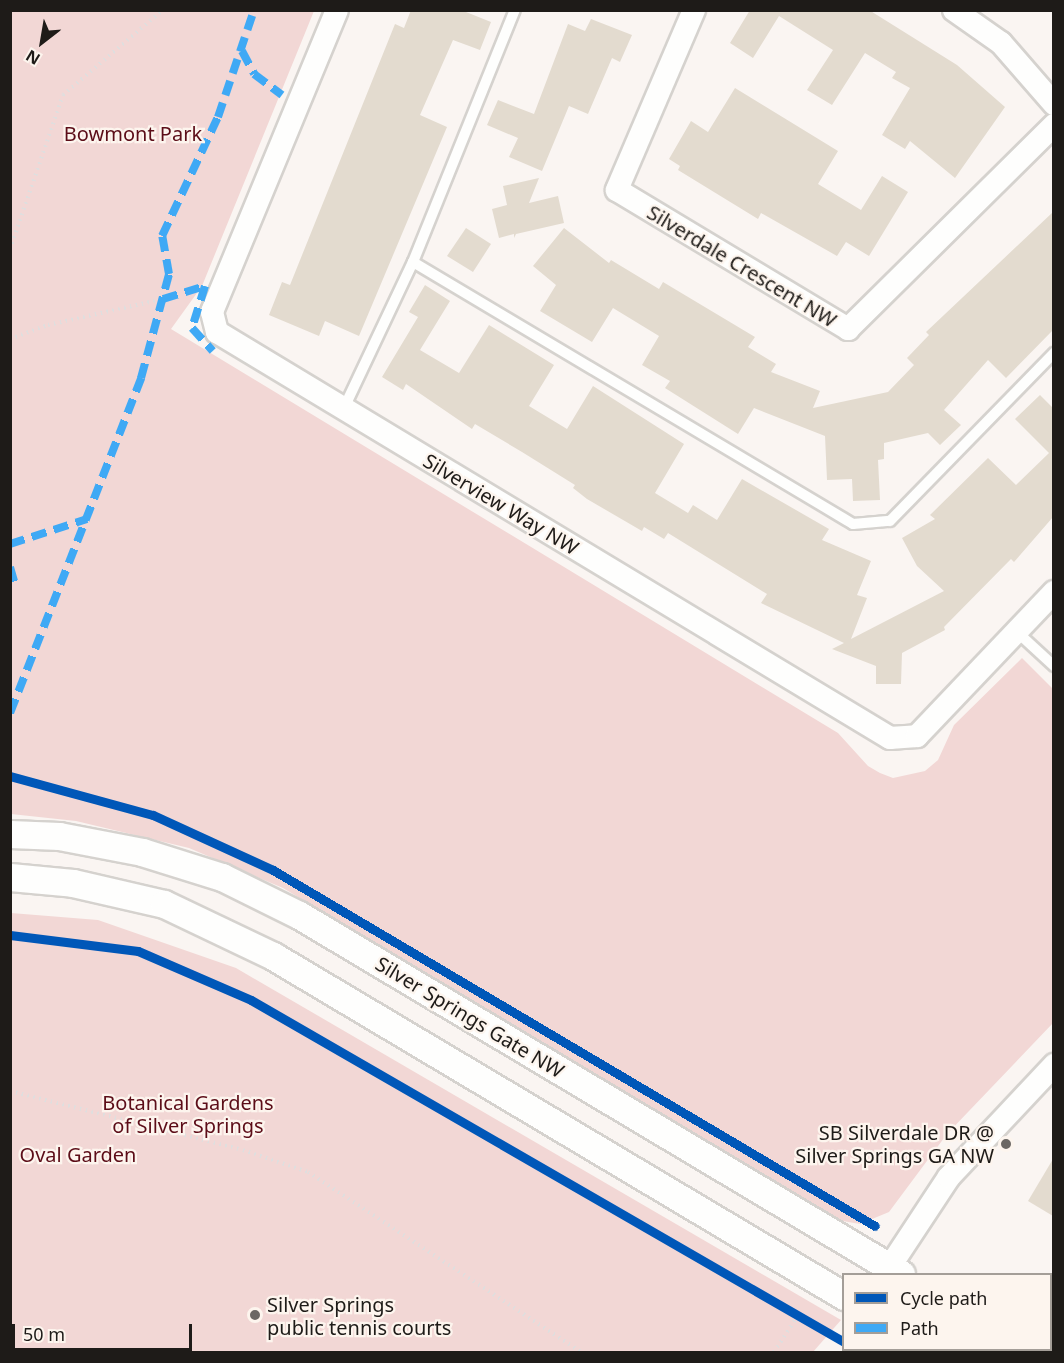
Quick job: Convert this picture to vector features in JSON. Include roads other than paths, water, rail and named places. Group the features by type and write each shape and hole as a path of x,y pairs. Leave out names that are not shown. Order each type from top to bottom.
{"street":[{"name":"Silverview Way NW","path":"337,10 212,312 217,332 890,738 917,736 1053,592"},
{"name":"Silverdale Crescent NW","path":"694,10 617,190 848,329 1053,125"},
{"path":"954,10 1001,43 1053,104"},
{"name":"Silver Springs Gate NW","path":"10,834 59,836 142,852 222,877 299,915 892,1272"},
{"path":"10,878 73,882 164,904 273,956 842,1295"},
{"path":"892,1272 948,1177 1053,1065"}],"lane":[{"path":"343,410 413,262 515,10"},
{"path":"413,262 853,524 890,521 1053,353"},
{"path":"1016,631 1053,666"}],"place":[{"name":"SB Silverdale DR @ Silver Springs GA NW","path":"1006,1144"},
{"name":"Silver Springs public tennis courts","path":"255,1315"}],"park label":[{"name":"Bowmont Park","path":"133,133"},
{"name":"Botanical Gardens of Silver Springs","path":"188,1114"},
{"name":"Oval Garden","path":"78,1154"}]}
